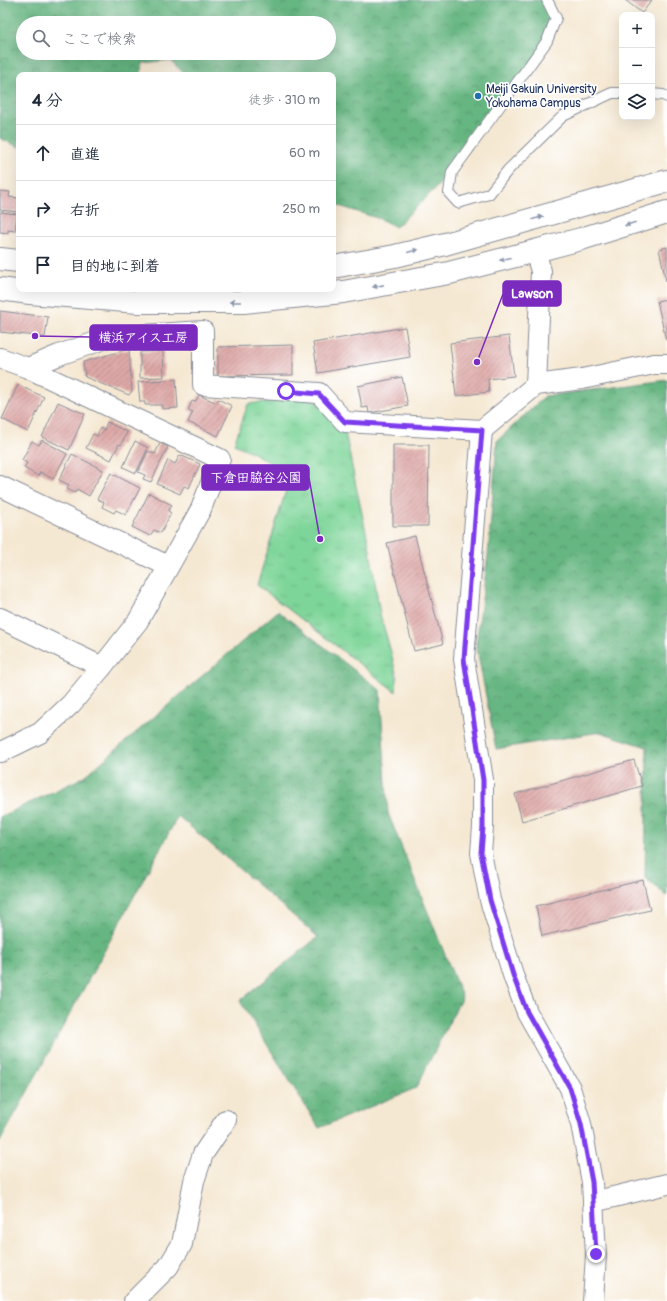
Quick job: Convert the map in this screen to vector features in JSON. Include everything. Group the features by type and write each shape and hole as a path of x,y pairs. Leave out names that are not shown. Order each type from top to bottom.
{"street":[{"path":"336,266 395,256 445,244 667,181"},
{"path":"22,292 138,302 244,302 343,292 449,273 581,239 667,212"},
{"path":"535,251 541,271 536,385"},
{"path":"0,259 16,262"},
{"path":"0,289 16,291"},
{"path":"28,368 110,337 203,331 203,385 319,394 345,422 482,430 536,385 582,379 654,364 667,364"},
{"path":"0,358 28,368 220,459 201,509 138,621 71,704 40,733 0,752"},
{"path":"482,430 464,659 483,780 483,827 481,853 490,900 514,978 527,1012 570,1088 581,1124 592,1182 596,1254 593,1301"},
{"path":"0,486 168,566"},
{"path":"0,618 102,667"},
{"path":"134,1301 168,1267 182,1244 194,1181 203,1154 226,1120"},
{"path":"593,1202 667,1184"}],"lane":[{"path":"547,0 556,18 547,41 452,172 449,193 458,203 489,194 508,170 563,116 612,93 619,93"},
{"path":"655,94 667,97"}],"green space":[{"path":"0,0 547,0 556,18 547,41 452,172 396,227 380,219 336,205 336,72 183,72 170,60 143,63 141,72 16,72 16,146 0,138"},
{"path":"667,380 667,896 645,878 647,747 600,732 496,749 476,644 488,555 497,441 545,396"},
{"path":"287,399 316,400 345,432 370,550 380,614 397,677 396,692 257,585 287,487 279,468 250,451 234,444 248,404"},
{"path":"278,611 380,690 388,813 462,997 416,1088 319,1128 240,1001 318,937 178,816 0,1142 0,817 84,777"}],"building":[{"path":"625,0 652,0 643,12"},
{"path":"0,191 10,192 9,197 16,198 16,212 0,210"},
{"path":"0,212 16,214 15,231 8,230 8,233 0,232"},
{"path":"667,247 667,280 666,281 659,249"},
{"path":"667,299 667,340 666,340 657,301"},
{"path":"0,311 48,317 45,337 0,332"},
{"path":"405,327 410,357 318,373 313,343"},
{"path":"509,336 514,376 488,379 489,392 456,396 450,343"},
{"path":"293,345 293,375 218,376 218,347"},
{"path":"129,349 132,391 129,395 85,377 83,362"},
{"path":"163,351 164,377 140,378 140,352"},
{"path":"402,377 408,406 369,413 368,407 362,408 358,386"},
{"path":"176,379 178,408 162,409 162,405 145,405 145,402 140,402 138,382"},
{"path":"18,385 44,397 28,432 2,419"},
{"path":"199,395 217,403 218,399 232,406 218,436 188,422 193,412 188,410 192,401 195,402"},
{"path":"58,402 85,414 69,450 42,437"},
{"path":"107,422 127,432 121,445 119,444 111,460 86,448 93,434 97,436 100,428 104,430"},
{"path":"42,440 67,454 53,479 40,472 38,476 24,468 27,463 22,460 32,441 39,445"},
{"path":"135,441 148,448 136,473 123,467"},
{"path":"160,443 168,447 151,482 143,479 145,475 138,472 148,451 155,454"},
{"path":"393,445 429,445 428,526 393,526"},
{"path":"72,454 103,470 89,496 77,489 75,493 67,489 69,485 59,480"},
{"path":"180,455 200,464 189,488 184,486 180,494 157,484 168,460 175,464"},
{"path":"111,473 140,488 126,515 116,510 114,513 102,507 104,502 97,499"},
{"path":"149,493 172,505 168,511 171,513 161,533 154,530 150,536 132,527"},
{"path":"415,536 443,644 414,651 387,543"},
{"path":"634,760 642,786 522,821 515,794"},
{"path":"643,880 650,910 542,936 536,906"}],"place":[{"name":"Meiji Gakuin University Yokohama Campus","path":"478,96"},
{"name":"横浜アイス工房","path":"35,336"},
{"name":"Lawson","path":"477,362"},
{"name":"下倉田脇谷公園","path":"320,539"}],"route":[{"path":"286,391 319,394 345,422 482,430 464,659 483,780 483,827 481,853 490,900 514,978 527,1012 570,1088 581,1124 592,1182 596,1254"}]}
